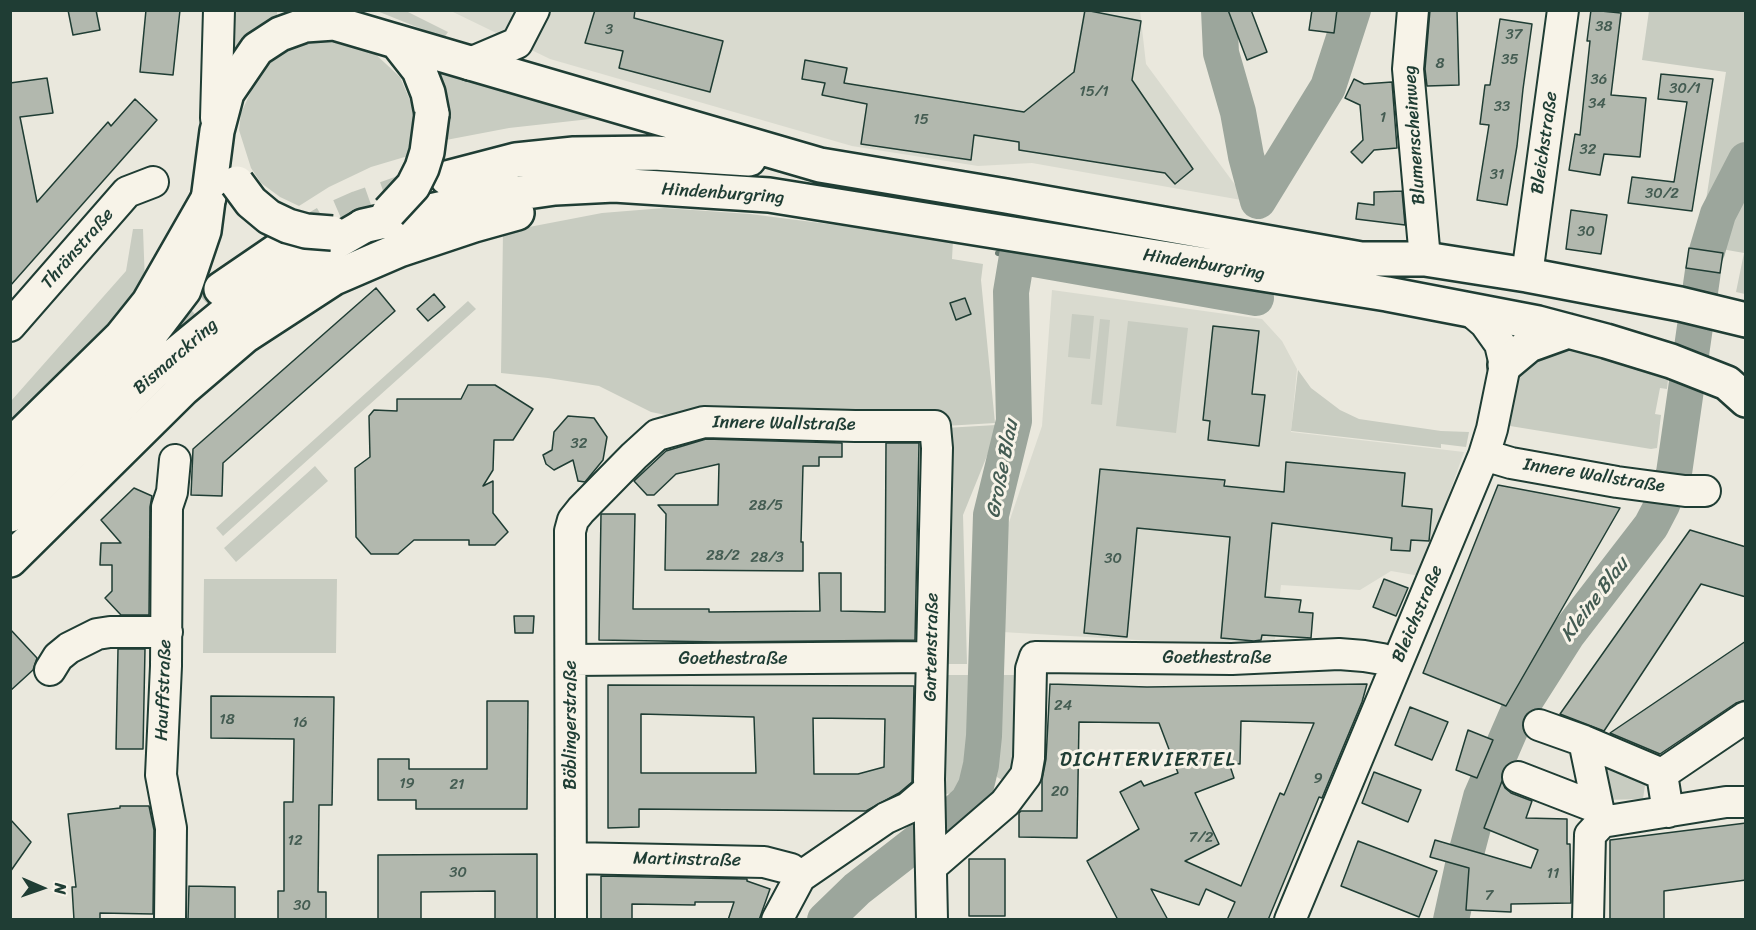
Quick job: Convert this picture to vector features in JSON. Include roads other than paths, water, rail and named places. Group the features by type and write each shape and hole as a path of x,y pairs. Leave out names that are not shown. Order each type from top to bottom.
{"main road":[{"path":"10,446 121,337 149,302 223,190 224,156 217,131 227,93 257,49 280,34 325,17 397,42 820,165"},
{"path":"362,224 413,186 427,152 432,114 428,93 419,70 397,42"},
{"path":"447,178 516,160 574,154 680,154 820,165"},
{"name":"Hindenburgring","path":"820,165 1028,199 1361,259 1425,259 1680,300 1739,314"},
{"path":"223,190 251,202 269,217 306,231 362,224 555,188 614,185 652,189"},
{"path":"10,560 183,389 245,336 334,278 399,250 474,225 539,208 652,189"},
{"name":"Hindenburgring","path":"652,189 769,195 1387,294 1568,331 1671,362 1735,388"},
{"name":"Bismarckring","path":"10,475 139,349 184,290 204,231 223,190"},
{"name":"Bismarckring","path":"10,515 153,373 188,344 232,308 362,224"},
{"path":"221,289 281,248"},
{"path":"1505,365 1529,345 1568,331"}],"street":[{"path":"217,131 219,10"},
{"path":"470,63 517,43 534,10"},
{"name":"Blumenscheinweg","path":"1413,10 1408,69 1425,259"},
{"name":"Bleichstraße","path":"1527,275 1563,10"},
{"path":"517,43 538,82"},
{"name":"Thränstraße","path":"10,326 127,192 153,182"},
{"path":"1471,310 1500,344 1505,365"},
{"name":"Bleichstraße","path":"1290,920 1484,455 1492,429 1505,365"},
{"name":"Innere Wallstraße","path":"570,531 573,520 581,510 657,435 704,422 935,426"},
{"name":"Gartenstraße","path":"932,920 929,796 937,448 935,426"},
{"name":"Innere Wallstraße","path":"1484,455 1521,465 1617,482 1695,491"},
{"name":"Hauffstraße","path":"170,920 171,828 161,775 167,507 172,492 175,460"},
{"name":"Böblingerstraße","path":"570,531 571,920"},
{"path":"50,670 58,657 69,648 97,634 166,632"},
{"name":"Goethestraße","path":"931,862 1005,803 1026,775 1029,758 1031,669 1035,657 1232,659 1339,654 1364,656 1396,666"},
{"name":"Goethestraße","path":"571,660 932,657"},
{"path":"1662,774 1746,717"},
{"path":"1539,725 1662,774"},
{"path":"1584,741 1600,815 1590,835 1588,920"},
{"path":"1662,774 1668,812"},
{"path":"1518,777 1600,815 1668,812 1726,802 1746,802"},
{"path":"777,920 800,877 886,818 929,796"},
{"name":"Martinstraße","path":"571,858 764,862 791,869 800,877"}],"waterway":[{"name":"Große Blau","path":"1219,10 1221,53 1238,112 1246,156 1258,201"},
{"name":"Große Blau","path":"1258,201 1328,87 1353,10"},
{"name":"Kleine Blau","path":"1707,251 1718,214 1746,160"},
{"path":"998,253 1017,256"},
{"name":"Große Blau","path":"825,920 857,889 956,812 968,801 976,786 984,736 991,515 1014,421 1011,292 1017,256 1256,298"},
{"name":"Kleine Blau","path":"1451,920 1481,797 1518,712 1567,635 1651,526 1662,505 1674,473 1703,271"}],"tunnel":[{"path":"297,239 329,220 419,186"},
{"path":"135,370 221,289"}],"district":[{"name":"DICHTERVIERTEL","path":"1148,761"}]}
